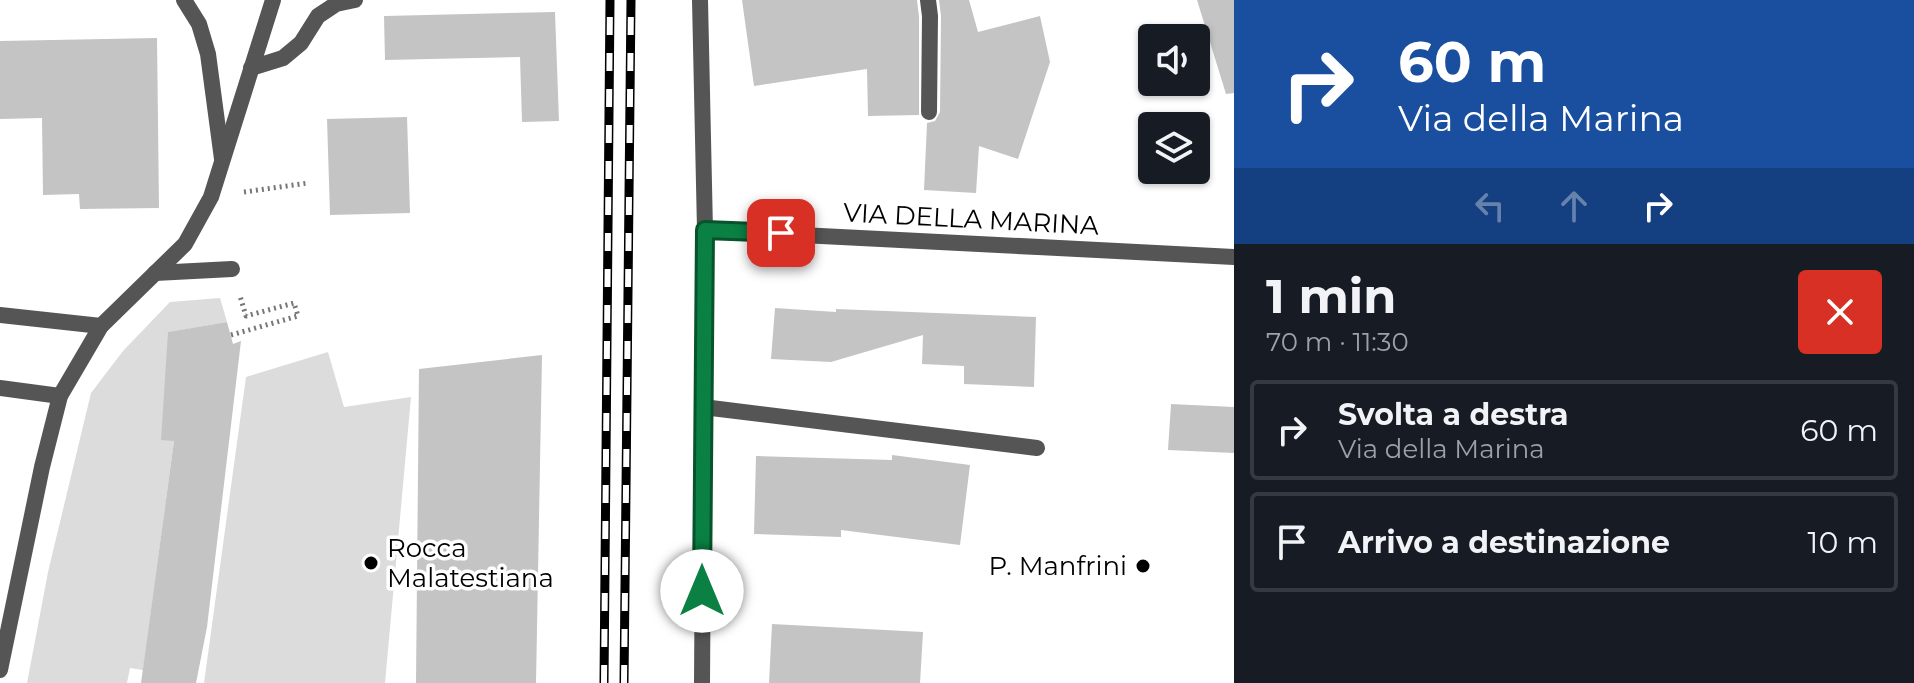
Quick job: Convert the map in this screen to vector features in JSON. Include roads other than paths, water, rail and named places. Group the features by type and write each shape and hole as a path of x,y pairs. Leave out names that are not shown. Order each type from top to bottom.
{"street":[{"path":"184,0 199,24 208,54 223,165"},
{"path":"0,670 60,396 101,326 185,244 211,197 273,0"},
{"path":"251,68 283,58 301,43 318,16 336,4 355,0"},
{"path":"700,0 705,230 702,683"},
{"path":"928,0 929,112"},
{"name":"VIA DELLA MARINA","path":"705,230 1234,257"},
{"path":"155,273 232,269"},
{"path":"0,315 101,326"},
{"path":"0,388 60,396"},
{"path":"703,407 1037,448"}],"railway":[{"path":"604,683 610,0"},
{"path":"624,683 631,0"}],"place":[{"name":"Rocca Malatestiana","path":"371,563"},
{"name":"P. Manfrini","path":"1143,566"}]}
